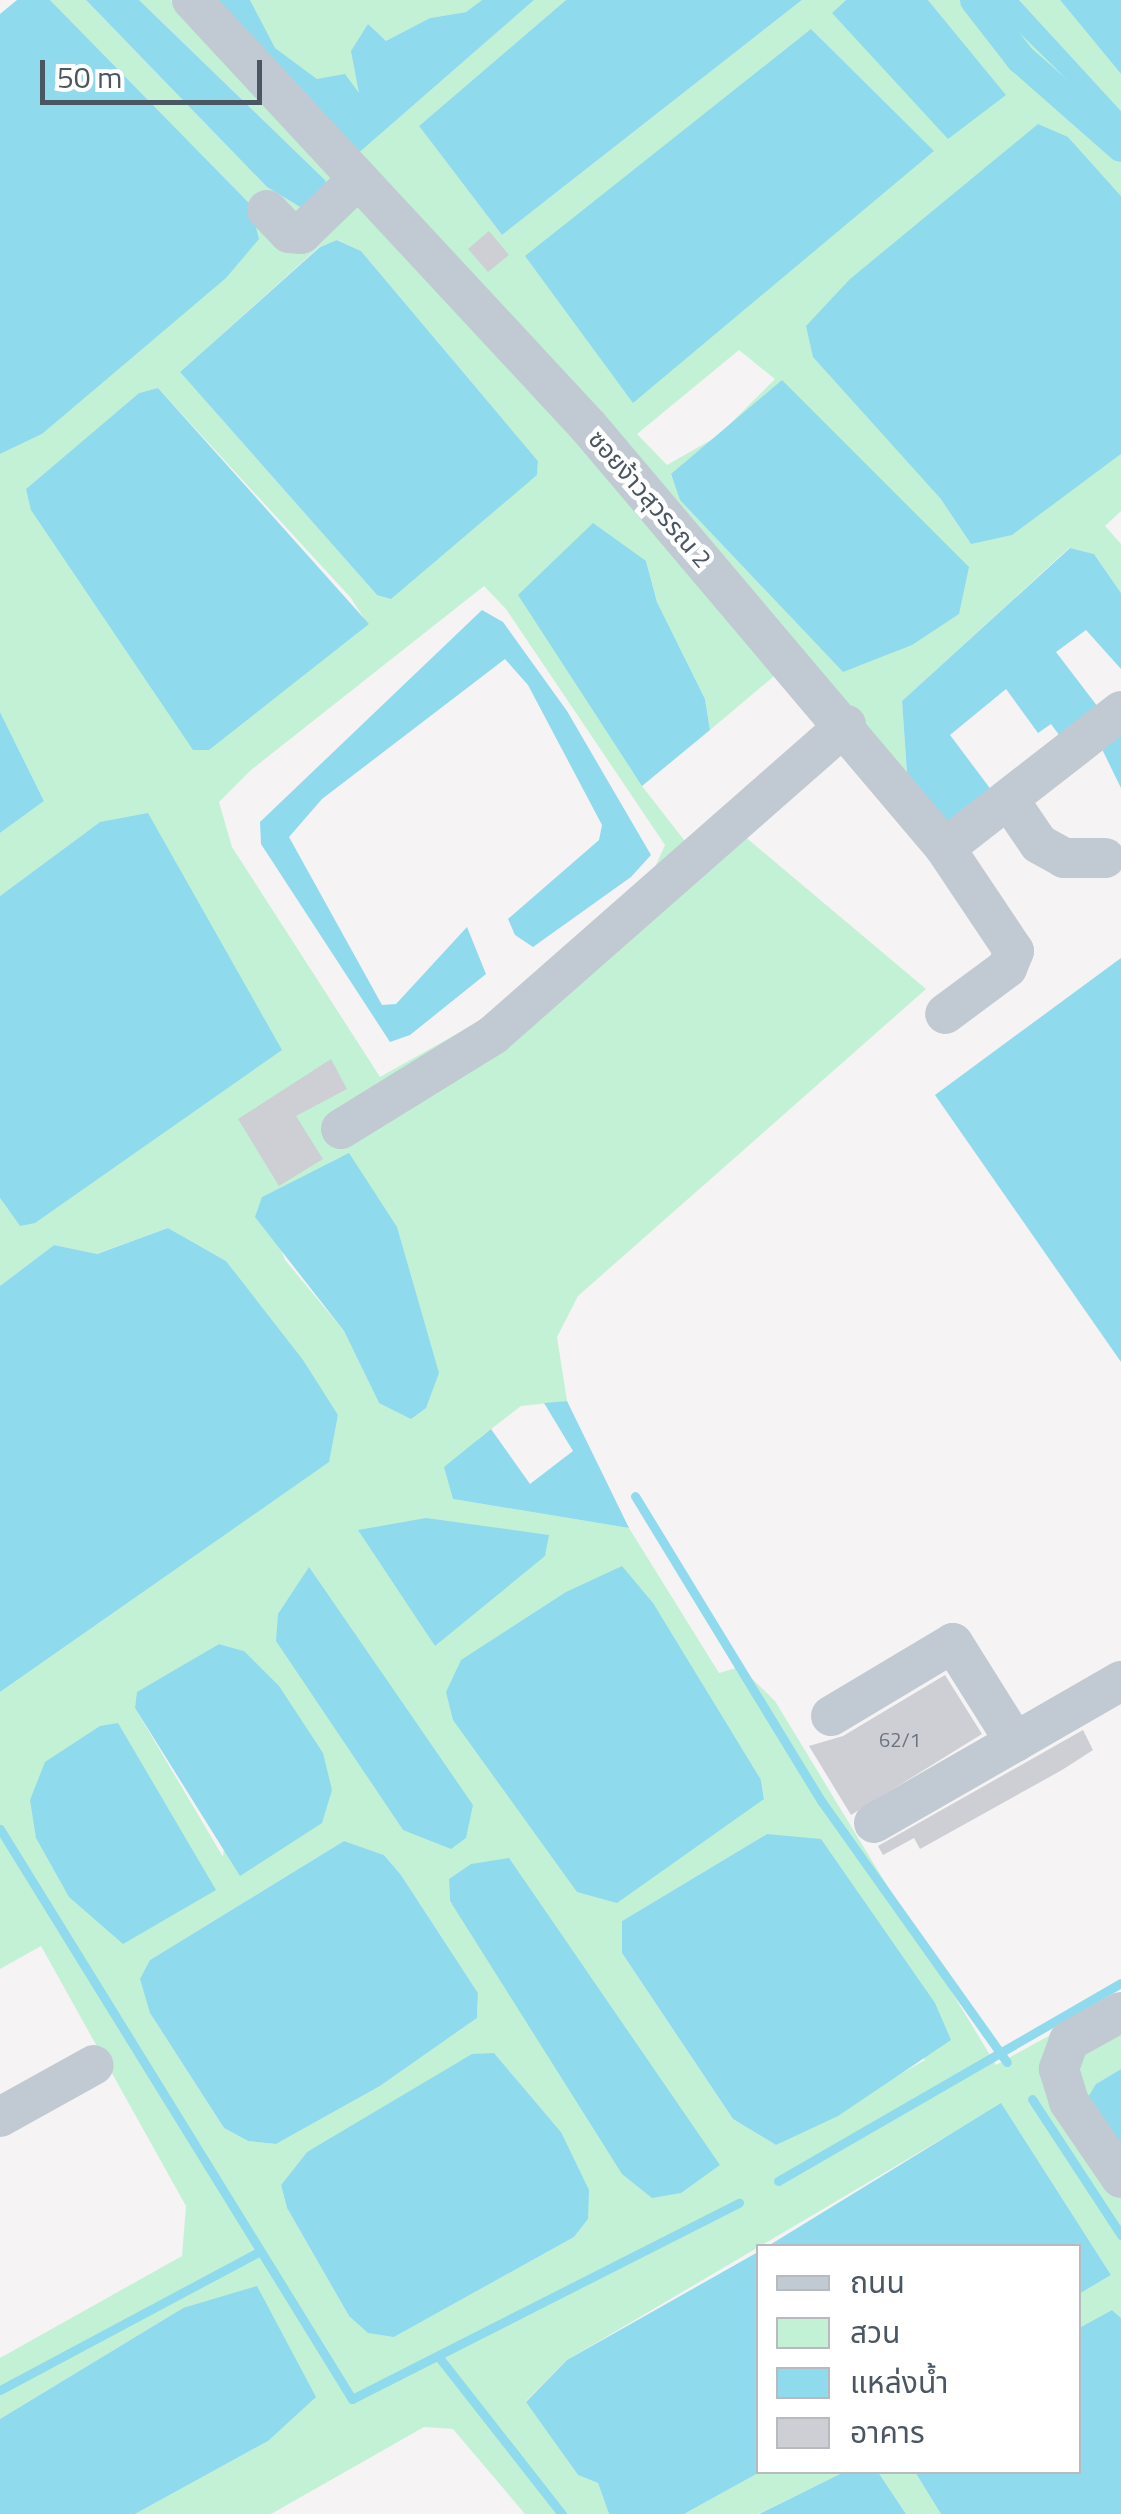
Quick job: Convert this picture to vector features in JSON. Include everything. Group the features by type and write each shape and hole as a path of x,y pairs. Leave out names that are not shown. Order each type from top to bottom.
{"street":[{"name":"ซอยง้าวสุวรรณ 2","path":"192,0 588,426 846,725 945,848 1014,951 1007,968 945,1014"},
{"path":"267,210 289,233 301,234 358,179"},
{"path":"945,848 1121,711"},
{"path":"341,1130 493,1035 846,725"},
{"path":"1009,800 1039,844 1064,858 1105,858"},
{"path":"830,1716 953,1643 1015,1742"},
{"path":"874,1823 1121,1682"},
{"path":"1121,2012 1068,2041 1060,2069 1069,2102 1121,2178"},
{"path":"0,2118 94,2065"}],"green space":[{"path":"50,0 86,0 267,187 310,213 325,180 139,0 171,0 629,490 779,672 710,730 705,699 657,602 646,561 642,786 684,840 743,835 926,989 578,1296 557,1337 567,1401 521,1406 478,1439 453,1499 629,1528 719,1673 740,1667 775,1701 996,2065 1121,1996 1121,2069 1096,2084 1121,2156 1121,2318 1112,2310 1081,2327 1081,2293 1111,2275 1001,2104 764,2244 756,2244 756,2249 567,2360 526,2401 578,2475 598,2483 609,2514 525,2514 453,2429 424,2427 271,2514 135,2514 268,2441 183,2308 0,2419 0,2358 182,2256 186,2206 41,1946 0,1969 0,1692 328,1462 338,1415 226,1261 168,1228 96,1254 54,1245 0,1286 0,1198 20,1226 100,822 0,896 0,833 44,801 0,712 0,454 42,434 95,388 250,204","holes":["338,240 361,251 538,461 537,475 377,595 180,372 319,247","158,388 351,598 368,625 26,489 139,393","484,586 506,609 665,845 648,883 501,1009 380,1077 232,847 219,802 251,770","348,1154 379,1403 344,1331 285,1260 262,1197","426,1518 435,1646 407,1598","277,1641 473,1805 403,1830","219,1644 244,1651 223,1857 135,1708 138,1692","761,1779 764,1798 660,1871","767,1834 925,2060 776,2145 733,2119 622,1953 622,1921","344,1841 384,1855 478,1993 477,2018 380,2086 276,2144 248,2141 224,2128 150,2013 150,1960","509,1859 719,2165 450,1902 449,1879 472,1864","494,2053 561,2132 588,2219 574,2237 394,2337 349,2316 287,2208 281,2185 307,2152"]},
{"path":"250,0 482,0 466,12 430,18 386,42 368,24 360,96 317,79 274,48"},
{"path":"534,0 566,0 419,126 502,235 802,0 846,0 832,13 1005,94 928,0 986,0 1121,133 1121,196 1068,137 850,279 940,498 971,544 1072,490 1121,454 1121,511 1105,526 1121,544 1121,593 1094,554 1069,548 902,701 907,773 354,157","holes":["811,29 933,152 886,189","739,350 775,379 718,436 667,465 637,434","694,457 843,672 681,500 671,475"]},
{"path":"1019,0 1060,0 1121,74 1121,111"},
{"path":"756,2474 840,2474 758,2514 684,2514"},
{"path":"879,2474 916,2474 941,2514 906,2514"}],"water":[{"path":"17,0 50,0 250,204 259,239 226,278 42,434 0,454 0,14"},
{"path":"86,0 139,0 325,180 330,197 310,213 267,187"},
{"path":"207,0 250,0 275,48 317,79 345,74 359,93 351,51 368,24 386,41 430,18 466,12 482,0 534,0 354,157"},
{"path":"566,0 802,0 502,235 419,126"},
{"path":"846,0 928,0 1006,95 948,139 832,13"},
{"path":"986,0 1019,0 1121,111 1121,133"},
{"path":"1060,0 1121,0 1121,74"},
{"path":"811,29 934,151 633,403 525,256"},
{"path":"1038,124 1068,137 1121,196 1121,454 1012,535 971,544 940,498 813,357 806,326 850,279"},
{"path":"337,240 361,251 538,461 537,475 391,599 377,595 180,372 320,247"},
{"path":"782,380 969,567 959,614 912,645 843,672 680,500 671,474"},
{"path":"158,388 369,624 209,750 193,750 31,510 26,489 139,393"},
{"path":"593,523 646,561 657,602 705,699 710,730 642,786 518,595"},
{"path":"1070,548 1094,554 1121,593 1121,669 1086,630 1056,652 1101,711 1065,743 1051,724 1038,733 1006,689 950,735 995,795 951,827 907,773 902,701"},
{"path":"482,610 503,622 567,711 651,855 631,877 533,947 515,935 508,919 599,840 602,825 528,685 505,659 322,799 289,837 382,1005 396,1004 467,927 486,974 410,1035 390,1042 261,844 260,822"},
{"path":"0,712 44,801 0,833"},
{"path":"1121,724 1121,788 1099,743"},
{"path":"148,813 282,1050 35,1223 20,1226 0,1198 0,896 100,822"},
{"path":"1121,958 1121,1362 935,1095"},
{"path":"349,1153 397,1227 439,1373 426,1408 411,1419 379,1403 344,1331 255,1217 262,1197"},
{"path":"168,1228 226,1261 303,1360 338,1415 329,1462 0,1692 0,1286 54,1245 97,1254"},
{"path":"567,1401 629,1528 453,1499 444,1467 491,1429 530,1484 573,1451 544,1403"},
{"path":"426,1518 549,1535 545,1556 435,1646 358,1530"},
{"path":"622,1566 653,1603 761,1780 764,1799 617,1903 577,1892 453,1720 446,1692 461,1660 566,1592"},
{"path":"309,1567 473,1805 466,1838 451,1849 403,1830 276,1641 278,1614"},
{"path":"219,1644 244,1651 279,1686 323,1753 332,1790 322,1823 240,1876 135,1708 137,1692"},
{"path":"118,1723 216,1890 123,1944 69,1897 36,1838 30,1800 45,1762 100,1726"},
{"path":"767,1834 821,1839 935,2003 951,2040 838,2116 776,2145 733,2119 622,1953 622,1921"},
{"path":"344,1841 384,1855 401,1875 478,1993 477,2018 380,2086 276,2144 248,2141 224,2128 150,2013 140,1979 150,1960"},
{"path":"509,1858 720,2165 681,2193 652,2198 622,2174 450,1901 449,1879 471,1864"},
{"path":"494,2053 561,2132 589,2190 588,2219 574,2237 394,2337 368,2333 349,2316 287,2208 281,2185 307,2152 472,2054"},
{"path":"1121,2069 1121,2156 1085,2102 1096,2084"},
{"path":"1001,2103 1111,2275 1081,2293 1081,2244 771,2244"},
{"path":"756,2253 756,2474 684,2514 609,2514 598,2483 578,2475 526,2402 567,2360"},
{"path":"257,2286 316,2397 268,2441 135,2514 0,2514 0,2419 183,2308"},
{"path":"1112,2310 1121,2318 1121,2514 941,2514 916,2474 1081,2474 1081,2327"},
{"path":"840,2474 879,2474 906,2514 759,2514"}],"building":[{"path":"489,231 509,255 488,272 468,249"},
{"path":"331,1059 347,1089 296,1116 323,1159 279,1186 238,1119"},
{"path":"945,1675 982,1734 851,1815 809,1746 843,1736"},
{"path":"1083,1730 1093,1750 1062,1770 920,1849 914,1838 883,1855 878,1846"}],"waterway":[{"path":"975,0 1021,59 1121,147"},
{"path":"635,1496 822,1802 1007,2062"},
{"path":"0,1829 352,2399 739,2203"},
{"path":"778,2181 1121,1983"},
{"path":"1032,2099 1121,2235"},
{"path":"0,2390 260,2251"},
{"path":"438,2356 562,2514"}]}
